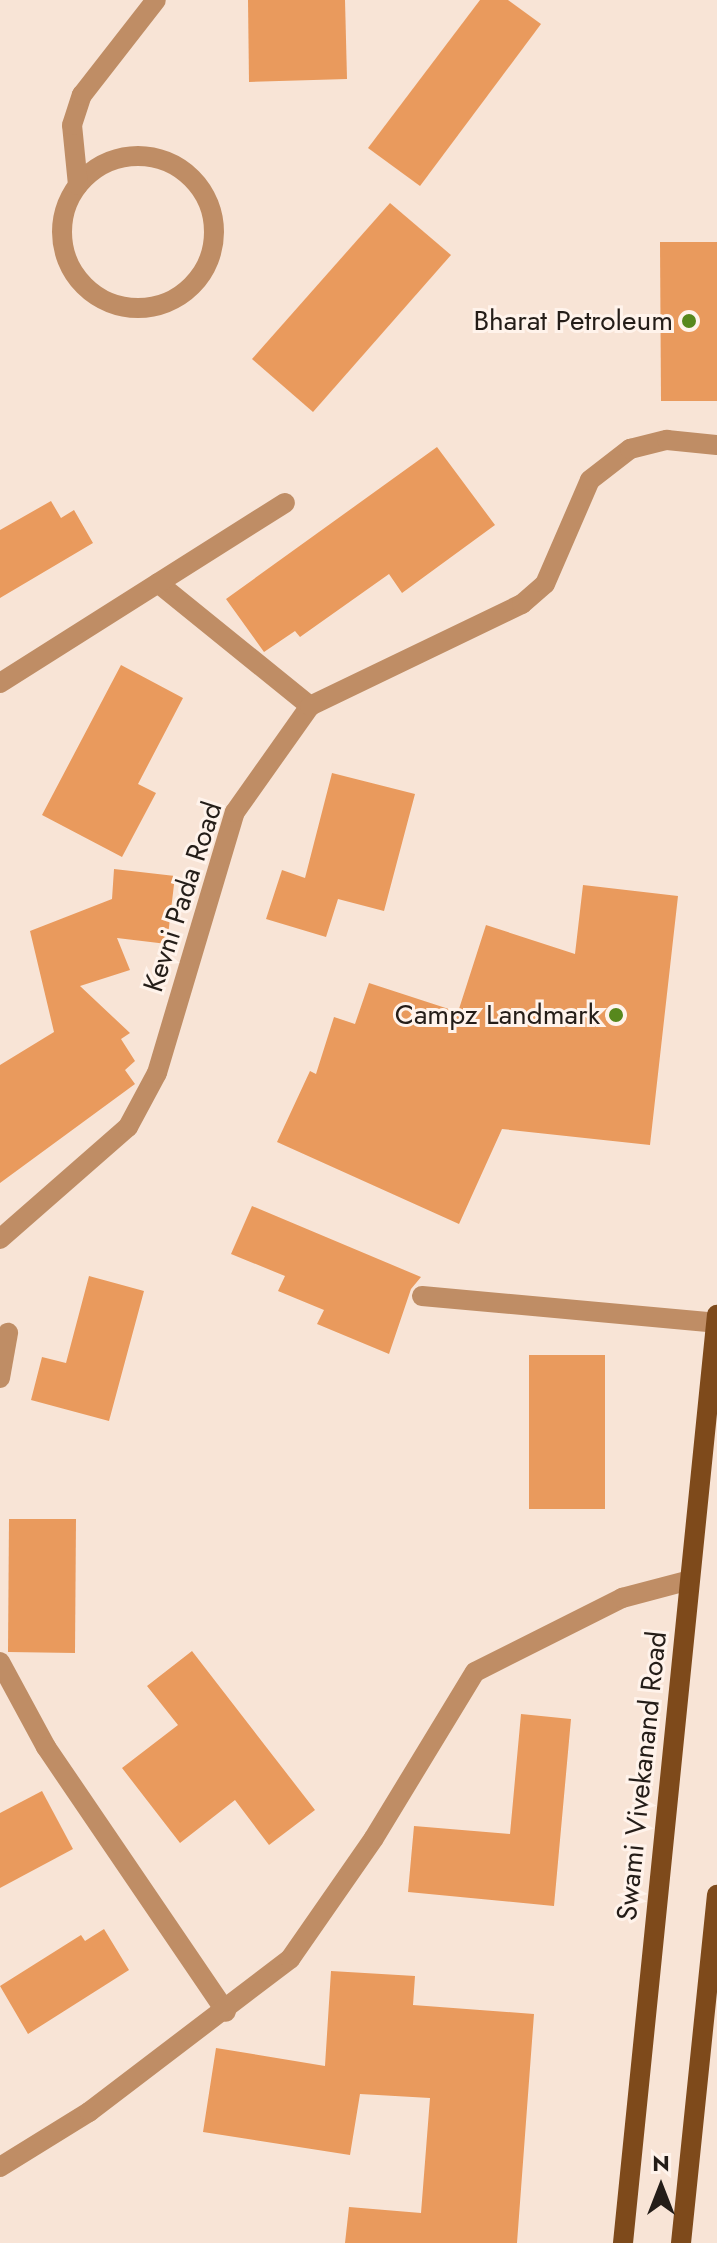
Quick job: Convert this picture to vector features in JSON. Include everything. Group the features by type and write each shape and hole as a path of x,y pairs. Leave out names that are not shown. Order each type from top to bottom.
{"main road":[{"name":"Swami Vivekanand Road","path":"623,2243 717,1315"},
{"path":"681,2243 717,1895"}],"street":[{"path":"78,185 117,158 165,160 186,172 202,190 215,236 197,281 153,307 126,307 91,290 67,260 62,234 65,208 78,185 72,125 82,95 156,0"},
{"name":"Kevni Pada Road","path":"0,1239 128,1127 157,1073 235,812 310,706 522,604 545,584 590,480 630,449 667,440 717,445"},
{"path":"0,683 285,503"},
{"path":"158,583 310,706"},
{"path":"422,1296 716,1323"},
{"path":"0,1378 8,1333"},
{"path":"0,2167 89,2112 226,2012 290,1959 374,1838 475,1672 622,1598 690,1580"},
{"path":"0,1662 46,1747 226,2012"}],"building":[{"path":"248,0 345,0 347,79 249,82"},
{"path":"480,0 508,0 541,24 420,186 368,148"},
{"path":"390,203 451,255 313,412 252,359"},
{"name":"Bharat Petroleum","path":"660,242 717,242 717,401 661,401"},
{"path":"437,447 495,525 402,593 389,574 300,637 295,631 264,652 226,599"},
{"path":"51,501 61,518 74,510 93,543 0,598 0,530"},
{"path":"121,665 183,698 138,784 156,793 122,857 42,815"},
{"path":"332,773 415,794 384,911 338,899 326,937 266,919 282,870 305,878"},
{"path":"114,869 175,876 167,944 117,938 130,970 80,986 130,1033 121,1039 135,1061 125,1070 135,1084 0,1183 0,1065 54,1032 30,931 112,899"},
{"path":"583,885 678,896 650,1145 502,1129 459,1224 277,1142 310,1071 316,1074 334,1017 355,1024 369,983 458,1012 486,925 575,954"},
{"path":"252,1206 421,1277 411,1289 389,1354 317,1324 324,1310 278,1291 285,1276 231,1254"},
{"path":"89,1276 144,1291 109,1421 31,1400 42,1357 66,1363"},
{"path":"529,1355 605,1355 605,1509 529,1509"},
{"path":"9,1519 76,1519 75,1653 8,1652"},
{"path":"192,1651 315,1810 269,1845 235,1800 180,1843 122,1768 178,1725 147,1686"},
{"path":"521,1714 571,1719 554,1906 408,1892 414,1826 510,1834"},
{"path":"42,1791 73,1849 0,1888 0,1813"},
{"path":"104,1929 129,1970 28,2034 0,1986 81,1935 85,1941"},
{"path":"331,1971 415,1976 413,2005 534,2014 517,2243 345,2243 349,2207 421,2213 430,2098 360,2094 350,2155 203,2132 216,2048 325,2066"}],"place":[{"name":"Bharat Petroleum","path":"689,321"},
{"name":"Campz Landmark","path":"616,1015"}]}
